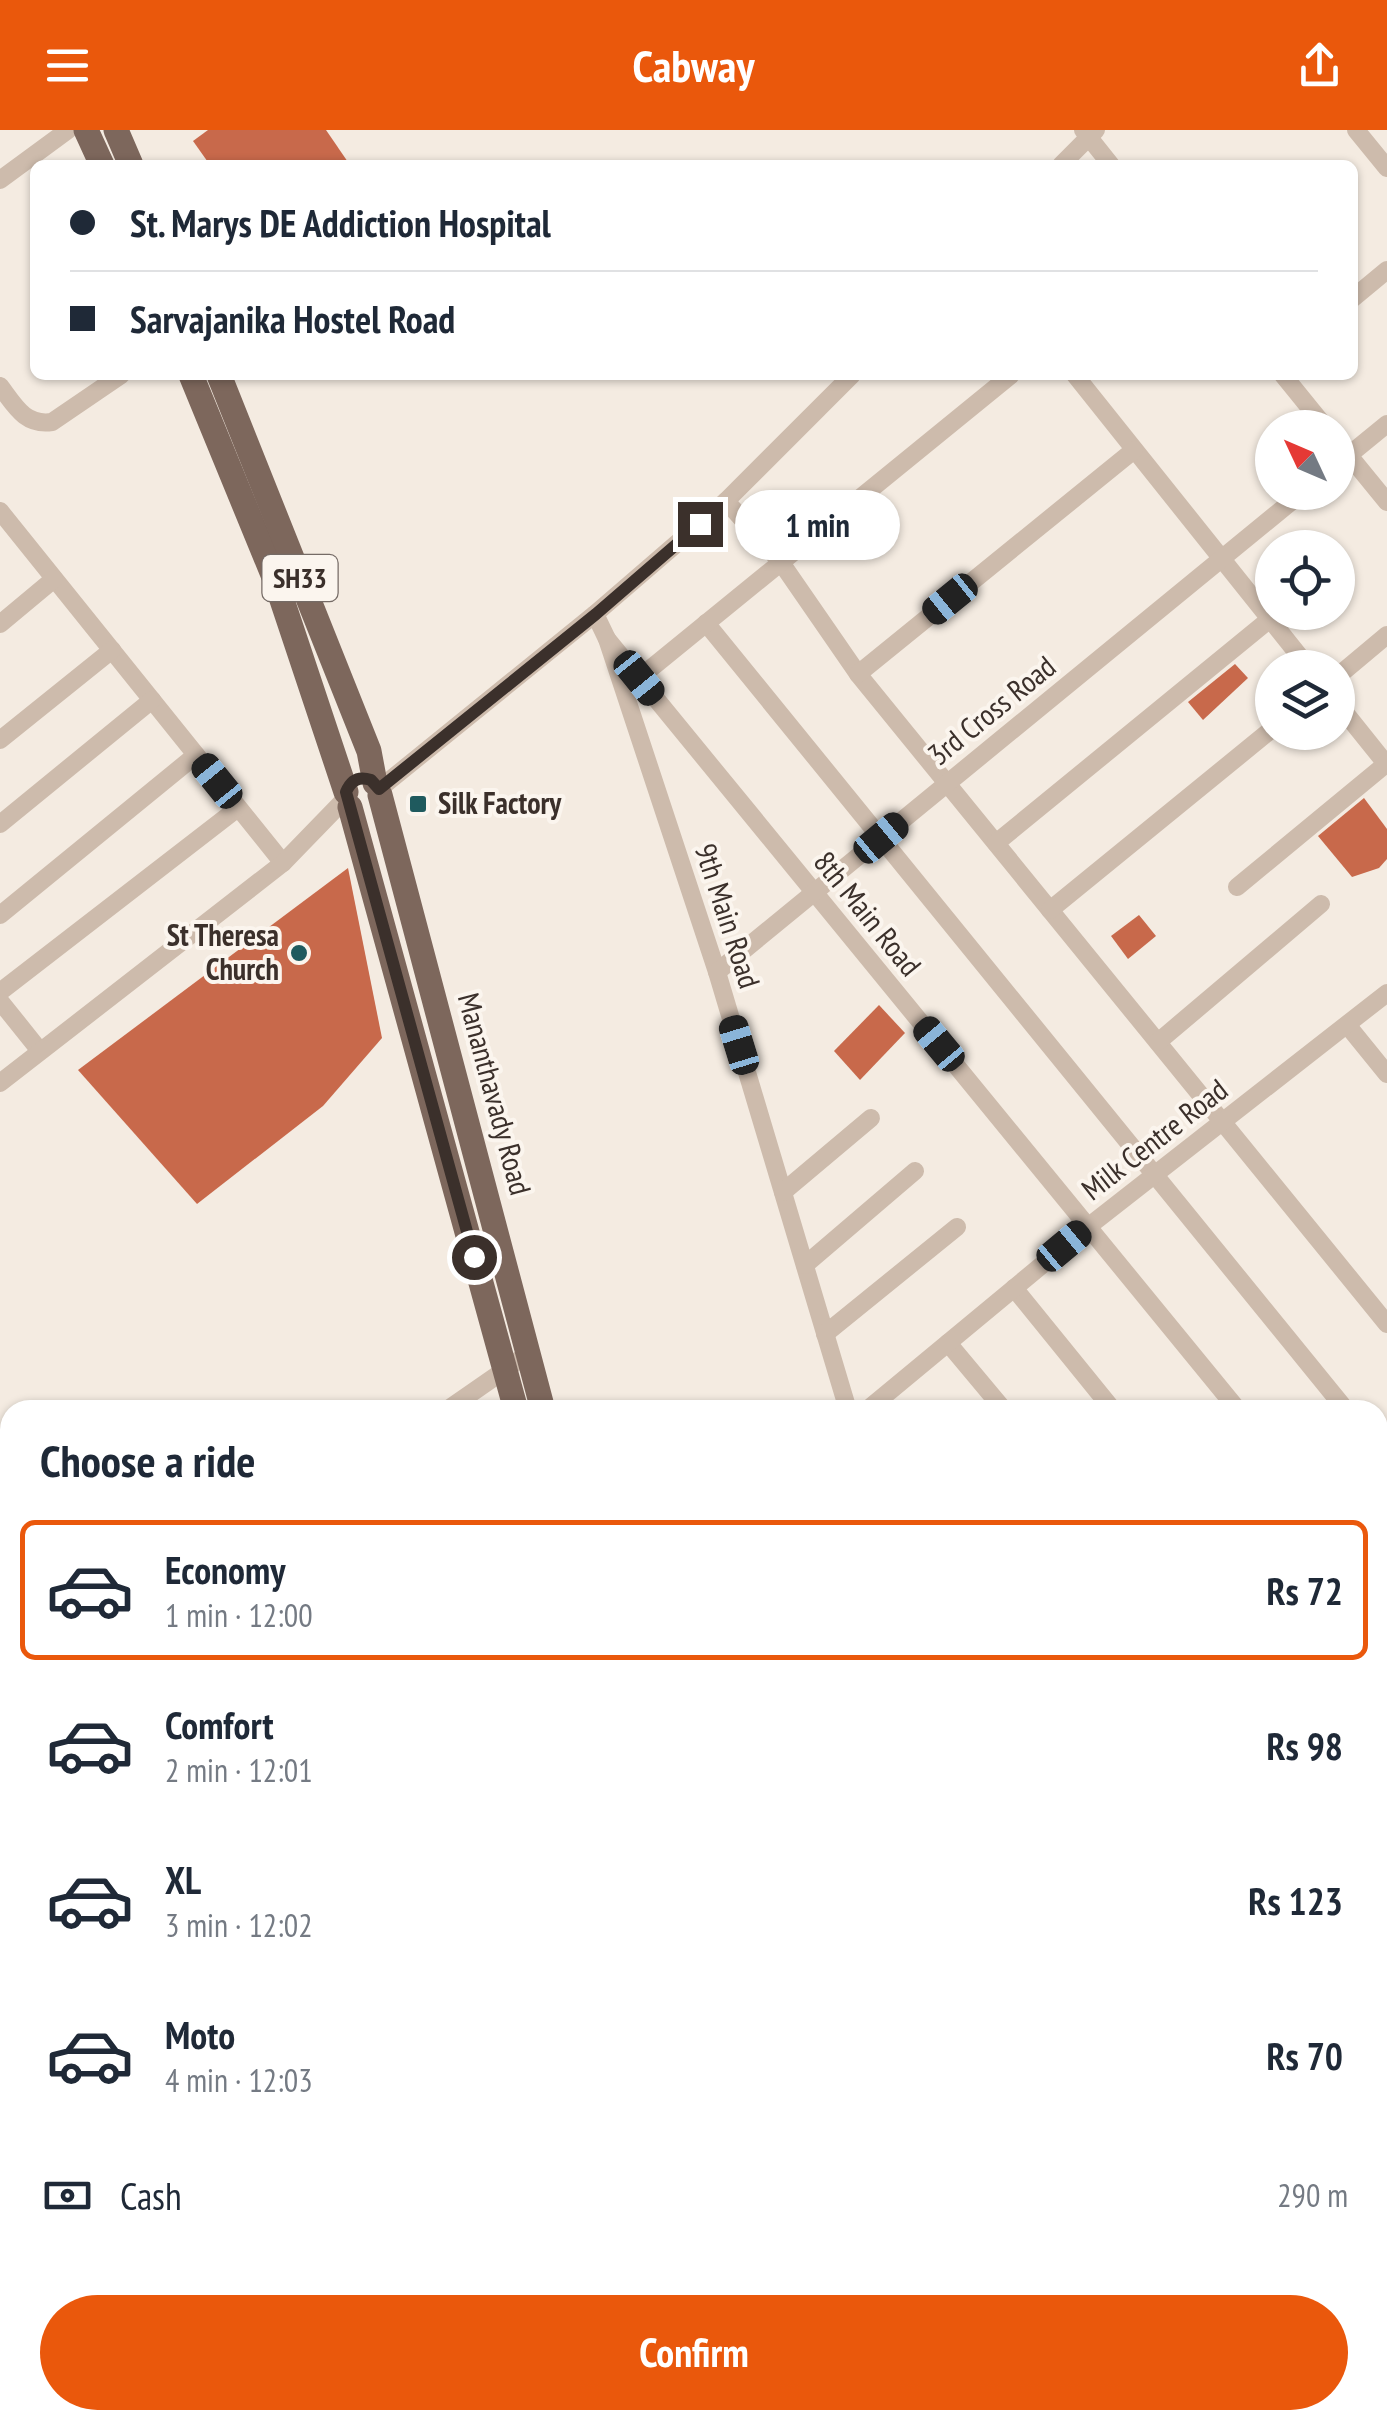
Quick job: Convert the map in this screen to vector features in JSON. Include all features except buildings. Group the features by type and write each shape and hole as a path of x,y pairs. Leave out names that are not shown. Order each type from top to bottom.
{"main road":[{"path":"86,130 100,160"},
{"path":"116,130 129,160"},
{"path":"193,380 276,582 347,799 513,1400"},
{"name":"Mananthavady Road","path":"221,380 369,751 541,1400"},
{"path":"347,799 359,812 369,811 377,805 378,789"}],"street":[{"path":"0,180 68,130"},
{"path":"1356,130 1387,168"},
{"path":"1066,160 1089,132 1109,160"},
{"path":"1358,294 1387,270"},
{"path":"0,386 24,417 38,424 52,422 114,380"},
{"path":"378,789 596,614 726,501 847,380"},
{"path":"639,678 1005,380"},
{"path":"1079,380 1255,600"},
{"path":"1287,380 1311,410"},
{"path":"1355,445 1387,424"},
{"path":"858,674 1134,450"},
{"path":"1355,469 1387,502"},
{"path":"726,501 780,560 858,674 1386,1322"},
{"path":"0,510 283,863"},
{"name":"3rd Cross Road","path":"718,972 1281,510"},
{"path":"0,542 15,530"},
{"path":"0,624 54,579"},
{"name":"9th Main Road","path":"596,614 718,972 845,1400"},
{"path":"706,623 1338,1400"},
{"path":"996,844 1257,630"},
{"path":"1279,630 1294,650"},
{"path":"1355,662 1387,635"},
{"name":"8th Main Road","path":"607,639 1230,1400"},
{"path":"0,740 112,650"},
{"path":"0,824 152,700"},
{"path":"1237,887 1386,765 1355,726"},
{"path":"1050,910 1255,743"},
{"path":"0,915 196,755"},
{"path":"0,1083 283,863 347,799"},
{"path":"0,992 238,808"},
{"path":"1158,1042 1321,904"},
{"name":"Milk Centre Road","path":"882,1400 1089,1226 1387,992"},
{"path":"0,1001 40,1052"},
{"path":"1348,1026 1387,1074"},
{"path":"783,1192 871,1118"},
{"path":"805,1264 915,1171"},
{"path":"825,1334 958,1227"},
{"path":"1014,1288 1105,1400"},
{"path":"948,1343 996,1400"},
{"path":"461,1400 529,1352"}],"place":[{"name":"Silk Factory","path":"418,804"},
{"name":"St Theresa Church","path":"299,953"}],"route":[{"path":"474,1257 346,792 351,783 361,778 371,780 379,789 596,614 700,524"}]}
